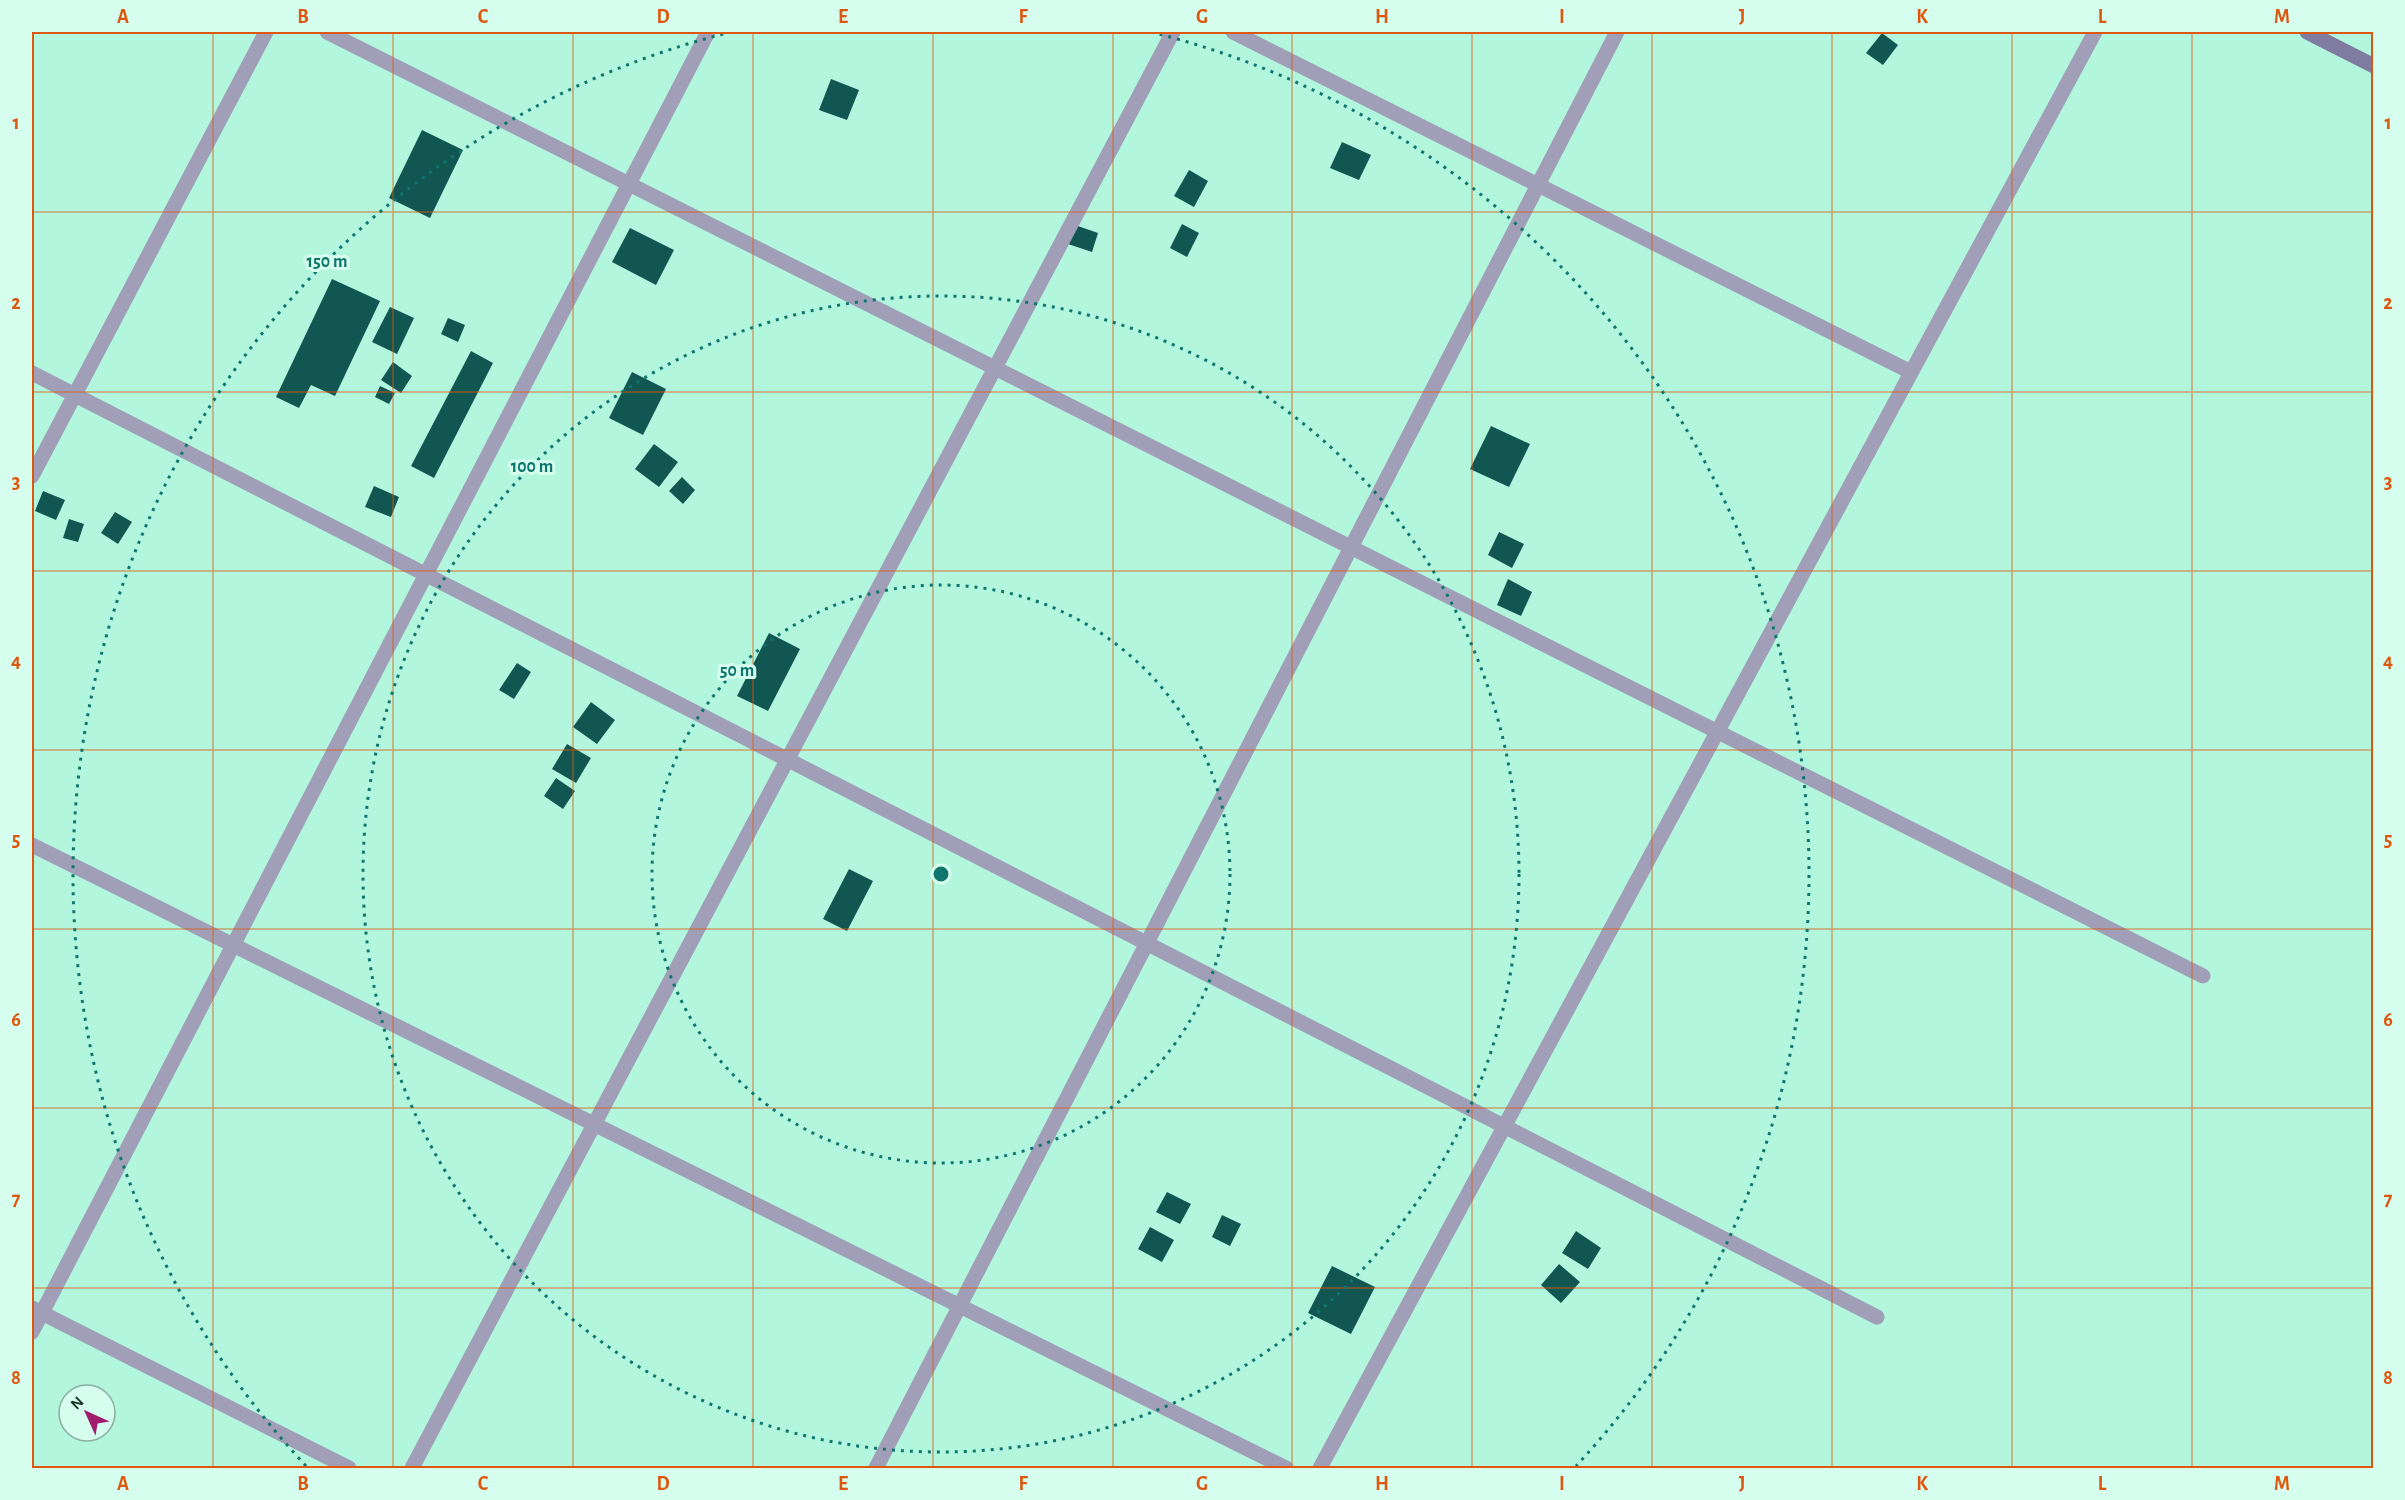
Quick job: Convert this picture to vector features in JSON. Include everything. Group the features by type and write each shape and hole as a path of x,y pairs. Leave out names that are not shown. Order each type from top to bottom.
{"street":[{"path":"32,476 266,32"},
{"path":"327,32 2203,976"},
{"path":"32,1332 36,1311 233,945 708,32"},
{"path":"412,1468 1173,32"},
{"path":"1233,32 1911,372"},
{"path":"876,1468 1617,32"},
{"path":"1320,1468 2095,32"},
{"path":"2307,32 2373,66"},
{"path":"32,373 1877,1317"},
{"path":"32,844 1286,1468"},
{"path":"36,1311 349,1468"}],"building":[{"path":"1882,33 1898,45 1883,65 1866,53"},
{"path":"831,79 859,90 847,120 819,110"},
{"path":"422,130 463,150 430,218 389,198"},
{"path":"1342,142 1371,155 1359,180 1330,168"},
{"path":"1189,170 1208,181 1194,207 1174,196"},
{"path":"1182,224 1199,233 1187,257 1170,248"},
{"path":"1075,225 1098,233 1092,252 1068,244"},
{"path":"630,228 674,250 656,285 612,262"},
{"path":"332,279 380,301 335,396 311,385 299,408 276,397"},
{"path":"390,307 414,318 397,354 372,342"},
{"path":"448,318 465,325 458,342 441,334"},
{"path":"471,351 493,363 434,478 411,466"},
{"path":"393,362 412,376 401,393 381,380"},
{"path":"632,372 666,389 643,435 609,418"},
{"path":"380,386 395,393 389,404 375,397"},
{"path":"1491,426 1530,444 1509,487 1470,469"},
{"path":"654,444 678,462 659,487 635,469"},
{"path":"682,477 695,490 683,504 669,491"},
{"path":"374,486 399,497 391,517 365,507"},
{"path":"43,491 65,500 56,520 35,511"},
{"path":"115,512 132,522 118,544 101,533"},
{"path":"69,519 84,524 78,542 63,538"},
{"path":"1499,532 1524,544 1512,568 1488,555"},
{"path":"1508,579 1532,592 1521,616 1497,605"},
{"path":"769,633 800,649 768,711 737,696"},
{"path":"517,663 531,672 514,699 499,690"},
{"path":"591,702 615,720 597,744 573,727"},
{"path":"567,744 591,758 576,783 552,769"},
{"path":"556,778 575,791 563,809 544,796"},
{"path":"849,869 873,881 847,931 823,919"},
{"path":"1167,1192 1191,1204 1180,1224 1156,1212"},
{"path":"1222,1215 1241,1224 1230,1246 1212,1237"},
{"path":"1150,1227 1174,1240 1162,1262 1138,1249"},
{"path":"1576,1231 1601,1248 1588,1269 1562,1253"},
{"path":"1559,1264 1580,1282 1561,1303 1541,1285"},
{"path":"1332,1266 1375,1287 1351,1334 1308,1313"}]}
